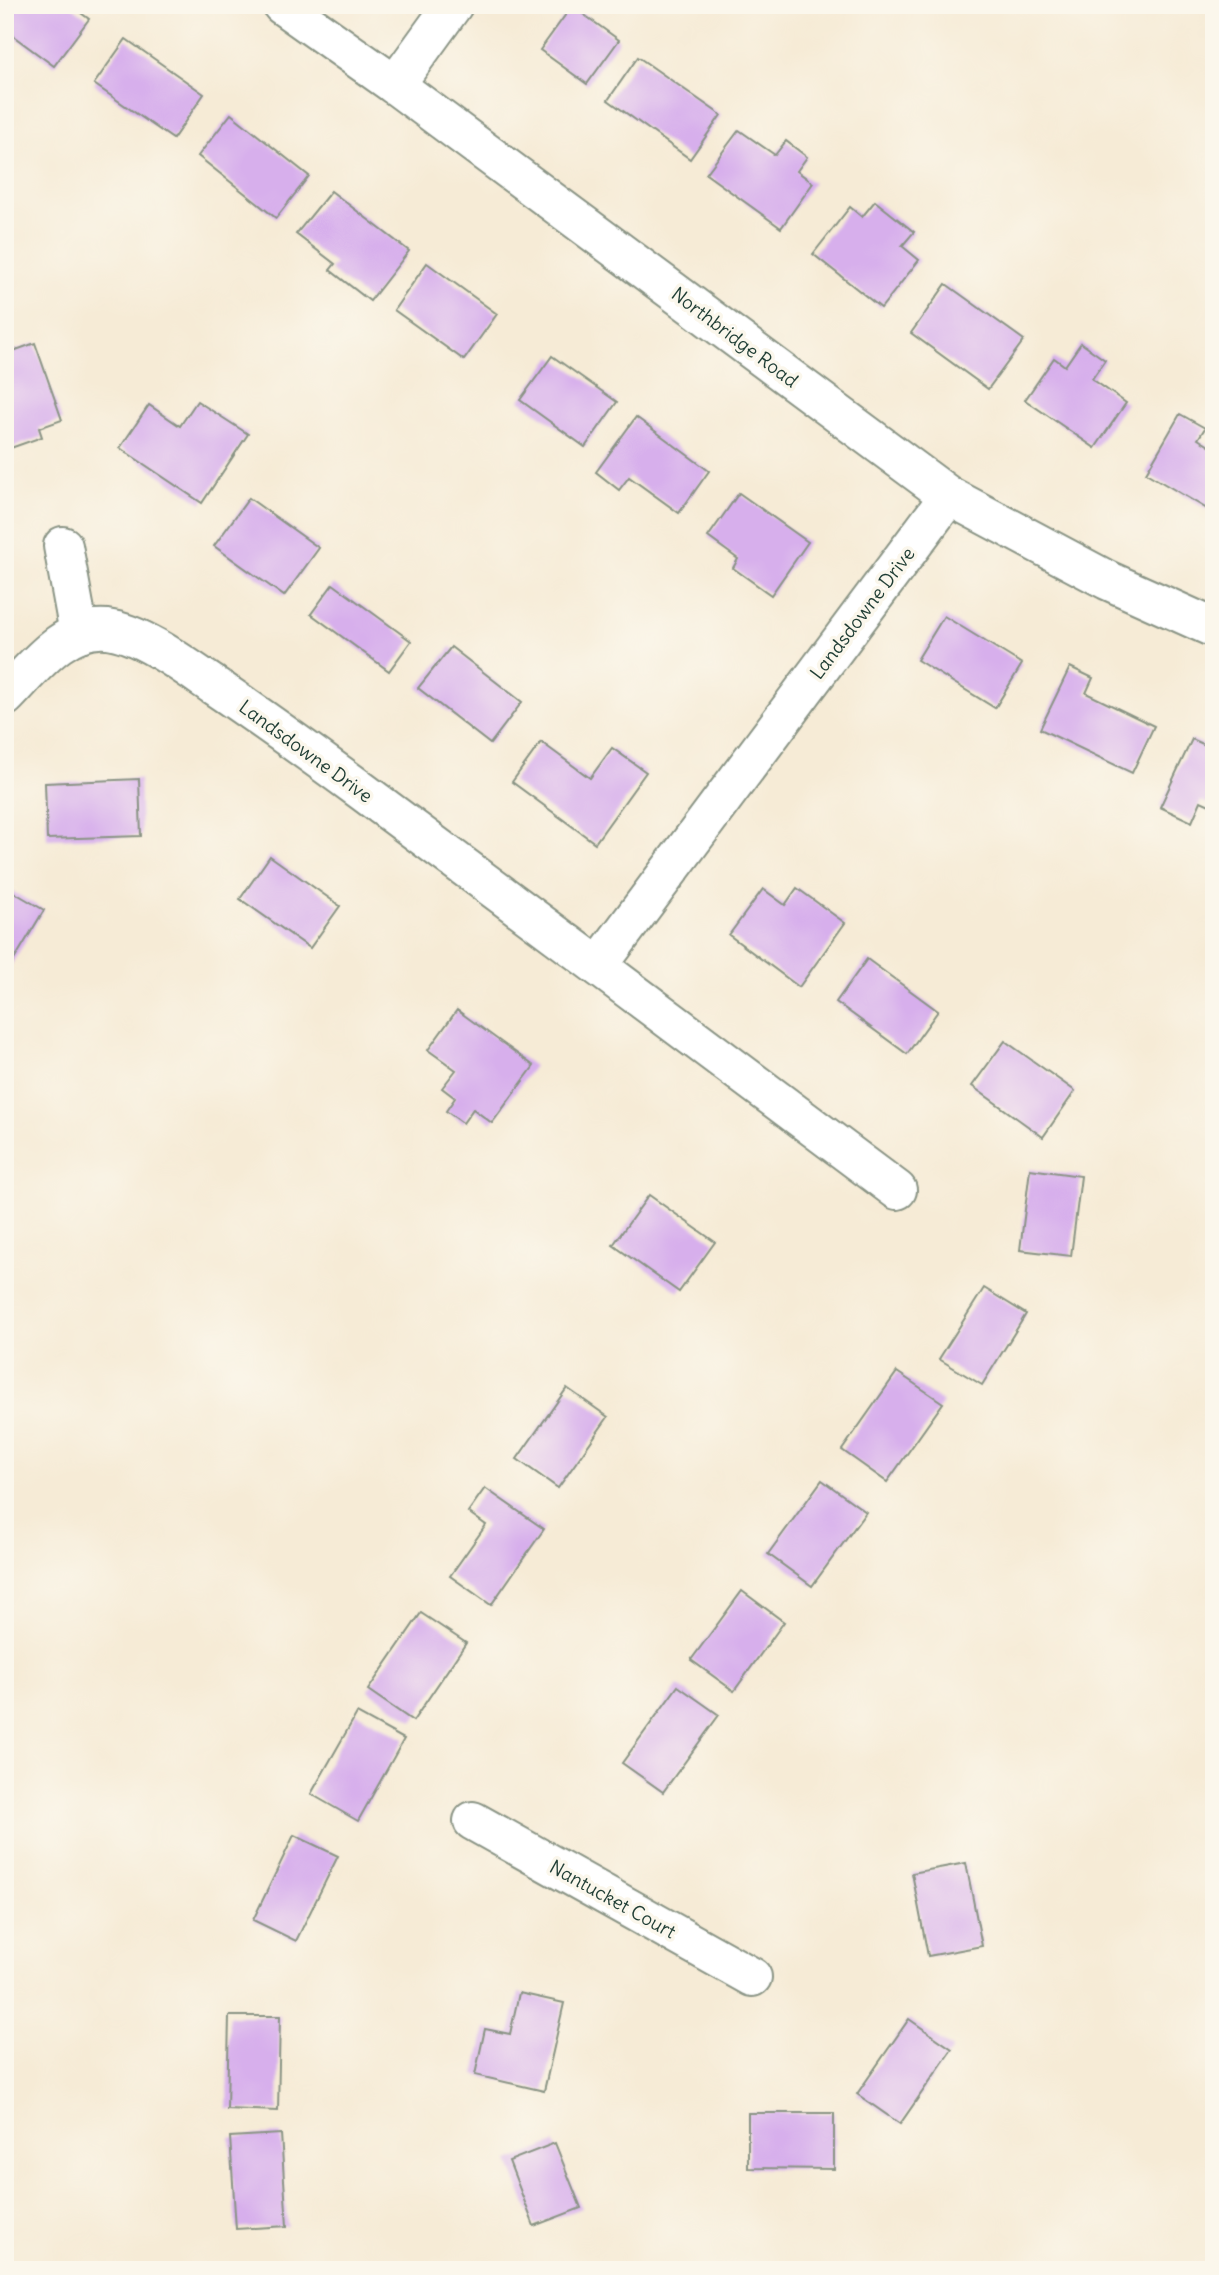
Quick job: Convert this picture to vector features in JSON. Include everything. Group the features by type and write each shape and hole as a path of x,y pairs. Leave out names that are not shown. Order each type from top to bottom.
{"street":[{"name":"Northbridge Road","path":"282,5 395,85 949,496 1107,580 1214,628"},
{"path":"395,85 453,5"},
{"name":"Landsdowne Drive","path":"598,966 949,496"},
{"path":"5,697 52,649 79,632 63,546"},
{"name":"Landsdowne Drive","path":"79,632 100,629 122,633 169,655 276,727 897,1190"},
{"name":"Nantucket Court","path":"474,1821 752,1977"}],"building":[{"path":"5,5 70,5 89,19 54,66 5,30"},
{"path":"572,6 619,40 587,84 540,50"},
{"path":"126,39 204,94 173,139 94,84"},
{"path":"638,57 721,115 690,159 608,100"},
{"path":"231,114 309,176 276,218 198,156"},
{"path":"739,130 775,155 786,141 807,157 797,171 813,183 781,228 706,174"},
{"path":"331,191 409,251 370,301 330,270 335,264 296,234"},
{"path":"875,201 914,232 902,246 919,260 881,308 813,254 850,207 862,217"},
{"path":"427,263 497,314 464,360 394,310"},
{"path":"946,284 1024,340 988,389 911,333"},
{"path":"35,343 62,420 39,428 42,437 5,450 5,354"},
{"path":"1081,343 1105,360 1092,379 1126,403 1095,448 1025,400 1054,358 1065,366"},
{"path":"552,356 617,402 585,447 520,400"},
{"path":"197,401 248,434 202,503 120,448 149,405 180,426"},
{"path":"1180,414 1205,428 1198,439 1214,449 1214,513 1146,473"},
{"path":"636,417 709,471 679,513 629,477 619,490 596,472"},
{"path":"739,493 808,542 771,595 733,568 738,559 708,537"},
{"path":"249,498 319,548 284,596 214,546"},
{"path":"333,584 411,641 389,671 311,614"},
{"path":"944,616 1022,664 995,708 917,660"},
{"path":"451,647 522,702 490,744 418,688"},
{"path":"1070,667 1093,678 1086,693 1154,726 1132,773 1040,729"},
{"path":"1192,739 1214,749 1214,807 1201,801 1192,822 1160,807"},
{"path":"541,742 590,778 612,748 646,772 595,843 512,782"},
{"path":"139,779 141,836 47,839 45,783"},
{"path":"270,856 340,906 310,948 240,899"},
{"path":"5,887 44,910 5,975"},
{"path":"797,888 845,923 799,987 729,935 763,889 785,905"},
{"path":"867,959 938,1011 907,1054 836,1002"},
{"path":"457,1010 534,1066 492,1123 473,1109 463,1123 446,1111 455,1098 442,1088 456,1070 428,1050"},
{"path":"1005,1041 1075,1091 1043,1137 972,1086"},
{"path":"1030,1169 1081,1176 1071,1256 1020,1250"},
{"path":"649,1195 715,1242 679,1292 613,1245"},
{"path":"984,1288 1026,1314 982,1385 939,1359"},
{"path":"897,1372 943,1403 887,1482 842,1450"},
{"path":"567,1388 608,1417 558,1488 517,1459"},
{"path":"822,1480 866,1512 812,1586 768,1554"},
{"path":"485,1488 544,1529 491,1605 450,1576 486,1525 468,1512"},
{"path":"742,1591 784,1622 734,1691 691,1660"},
{"path":"421,1613 466,1643 413,1721 368,1690"},
{"path":"678,1686 719,1715 663,1792 622,1763"},
{"path":"357,1713 404,1739 358,1821 311,1794"},
{"path":"294,1835 338,1856 296,1941 253,1920"},
{"path":"966,1863 982,1946 928,1956 912,1873"},
{"path":"519,1993 564,2003 544,2091 475,2075 485,2029 510,2034"},
{"path":"229,2016 280,2016 278,2111 227,2109"},
{"path":"909,2019 952,2049 900,2124 857,2094"},
{"path":"748,2113 834,2113 834,2169 748,2168"},
{"path":"281,2134 287,2226 236,2229 230,2137"},
{"path":"555,2143 581,2208 534,2226 509,2161"}]}
